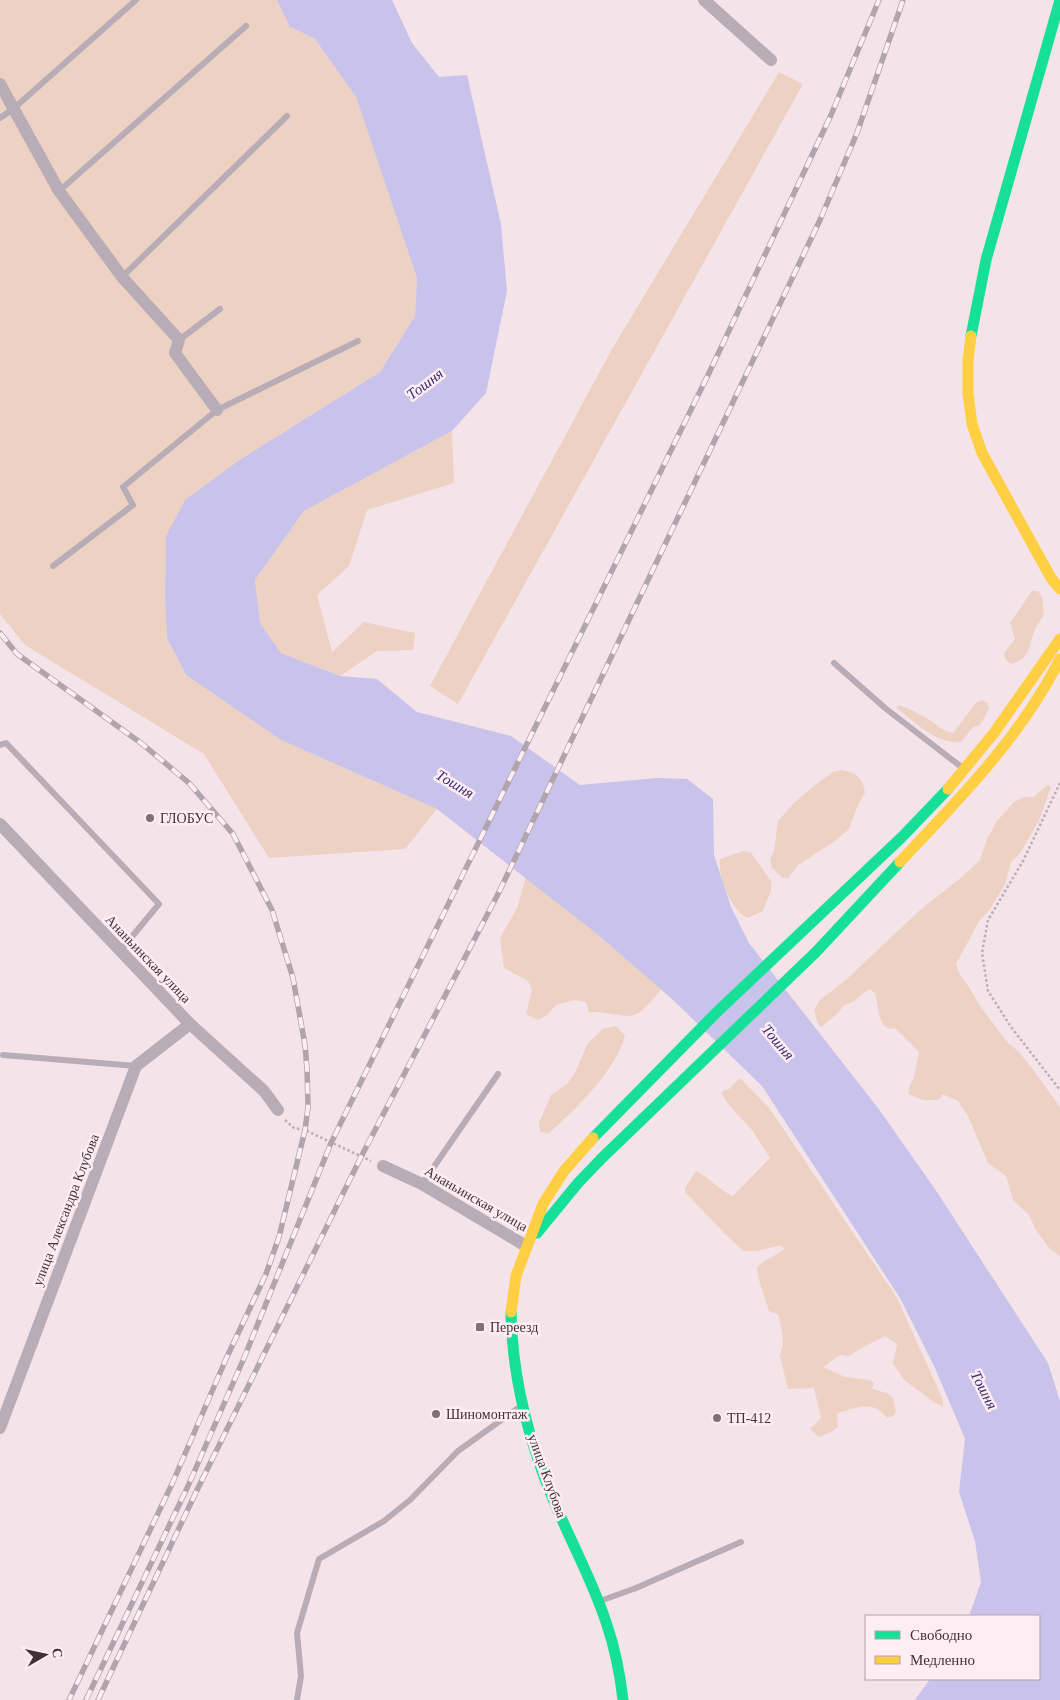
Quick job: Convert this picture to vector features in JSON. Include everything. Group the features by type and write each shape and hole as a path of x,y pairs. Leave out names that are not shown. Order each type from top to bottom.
{"main road":[{"path":"1060,0 986,260 973,321 968,360 968,394 972,424 982,454 1042,561 1060,589"},
{"name":"улица Клубова","path":"623,1700 613,1643 599,1601 540,1466 524,1404 513,1349 510,1313 514,1280 544,1202 589,1144 679,1049 800,932 893,847 938,800 987,742 1060,639"},
{"path":"526,1246 590,1171 816,952 927,835 988,767 1052,675 1060,659"}],"street":[{"path":"704,0 771,60"},
{"path":"0,84 59,191 122,277 179,340 175,353 217,410"},
{"name":"Ананьинская улица","path":"0,824 190,1024 264,1091 278,1110"},
{"path":"136,1066 190,1024"},
{"name":"улица Александра Клубова","path":"0,1428 136,1066"},
{"name":"Ананьинская улица","path":"383,1166 422,1184 526,1246"}],"lane":[{"path":"0,118 13,109 136,0"},
{"path":"59,191 246,26"},
{"path":"122,277 287,116"},
{"path":"179,340 220,309"},
{"path":"53,566 133,505 124,487 217,410 358,341"},
{"path":"834,663 885,708 964,770"},
{"path":"0,745 6,742 159,904 120,951"},
{"path":"3,1055 136,1066"},
{"path":"422,1184 498,1074"},
{"path":"297,1700 301,1676 297,1633 319,1558 384,1521 410,1500 458,1451 524,1404"},
{"path":"599,1601 636,1588 741,1542"}],"path":[{"path":"1060,783 1023,861 988,920 982,953 988,991 1011,1027 1060,1090"},
{"path":"278,1110 287,1123 294,1128 305,1130 383,1166"}],"shaded area":[{"path":"0,0 277,0 290,27 315,39 356,97 417,278 415,316 380,372 241,459 166,536 165,596 167,638 186,675 281,740 437,809 405,849 269,858 204,754 25,645 0,614"},
{"path":"779,72 803,84 458,704 430,686 612,349"},
{"path":"452,431 454,483 367,510 349,566 317,595 332,652 364,622 415,633 413,650 377,651 340,676 281,653 260,623 255,580 304,511"},
{"path":"1032,591 1038,591 1042,597 1044,615 1034,631 1027,654 1011,664 1005,659 1004,653 1015,639 1010,623"},
{"path":"982,700 988,703 989,709 980,725 973,727 961,742 943,740 934,736 896,708 899,705 906,708 953,733 976,703"},
{"path":"842,770 852,773 861,780 865,793 858,805 849,829 835,841 798,865 788,878 783,878 772,868 770,860 774,851 778,821 793,804 815,785 833,772"},
{"path":"1047,785 1051,787 1039,820 1021,852 1011,862 1005,884 990,909 979,921 956,964 960,975 980,1006 1008,1043 1018,1051 1034,1071 1060,1107 1060,1256 1050,1249 1036,1230 1029,1215 1013,1200 1006,1176 988,1163 968,1116 958,1101 942,1094 940,1099 927,1100 908,1093 914,1077 919,1052 895,1028 888,1029 884,1025 879,1016 874,992 869,989 854,1001 843,1006 838,1013 821,1027 818,1024 814,1010 819,1001 848,978 919,911 980,860 987,839 997,821 1013,803 1023,797 1034,797"},
{"path":"744,851 752,854 771,881 770,893 763,911 747,918 730,900 723,883 720,867 720,859"},
{"path":"526,877 661,989 643,1010 629,1016 589,1012 586,1002 575,1000 556,1005 547,1015 538,1020 526,1014 532,990 528,981 504,968 500,938 517,908"},
{"path":"616,1026 625,1036 620,1049 604,1076 570,1114 548,1134 540,1131 539,1123 551,1095 567,1084 575,1073 588,1043 603,1029"},
{"path":"740,1078 770,1109 897,1298 943,1400 943,1406 935,1403 904,1380 893,1363 897,1344 885,1336 850,1356 840,1355 823,1367 845,1377 870,1380 874,1383 872,1389 887,1393 893,1398 896,1412 893,1416 887,1418 876,1408 864,1406 837,1413 838,1427 829,1433 819,1437 810,1429 821,1418 814,1388 788,1389 780,1356 783,1345 778,1314 769,1311 757,1268 784,1249 781,1245 757,1251 744,1251 685,1192 685,1188 696,1171 733,1196 770,1158 752,1130 728,1104 721,1092 729,1089"}],"water":[{"name":"Тошня","path":"277,0 392,0 412,43 439,77 467,75 501,224 507,291 486,393 452,431 304,511 255,580 260,623 281,653 340,676 377,679 417,712 511,736 580,785 657,778 687,779 713,799 714,855 731,907 749,943 878,1108 935,1189 1048,1363 1060,1401 1060,1700 915,1700 929,1680 1040,1680 1040,1615 969,1615 981,1582 975,1541 959,1492 965,1439 935,1368 900,1298 762,1086 672,999 597,934 437,809 281,740 186,675 167,638 165,596 166,536 185,500 241,459 380,372 415,316 417,278 356,97 315,39 290,27"}],"railway":[{"path":"86,1700 188,1486 244,1358 331,1143 709,373 831,115 879,0"},
{"path":"98,1700 197,1490 361,1157 498,894 820,220 857,133 903,0"},
{"path":"0,633 17,654 141,743 189,783 233,834 272,910 293,978 305,1045 307,1069 308,1107 305,1130 279,1237 266,1274 226,1359 172,1484 69,1700"}],"traffic: fast":[{"path":"971,336 986,260 1060,0"},
{"path":"593,1138 717,1012 902,837 948,789"},
{"path":"537,1233 578,1183 602,1158 816,952 900,862"},
{"path":"511,1312 517,1376 531,1439 552,1497 600,1604 617,1661 623,1700"}],"traffic: slow":[{"path":"971,336 968,360 968,394 972,424 982,453 1051,578 1060,589"},
{"path":"948,789 994,733 1060,639"},
{"path":"900,862 966,791 1008,741 1027,715 1060,659"},
{"path":"511,1312 516,1276 543,1204 564,1171 593,1138"}],"place":[{"name":"ГЛОБУС","path":"150,818"},
{"name":"Переезд","path":"480,1327"},
{"name":"Шиномонтаж","path":"436,1414"},
{"name":"ТП-412","path":"717,1418"}]}
